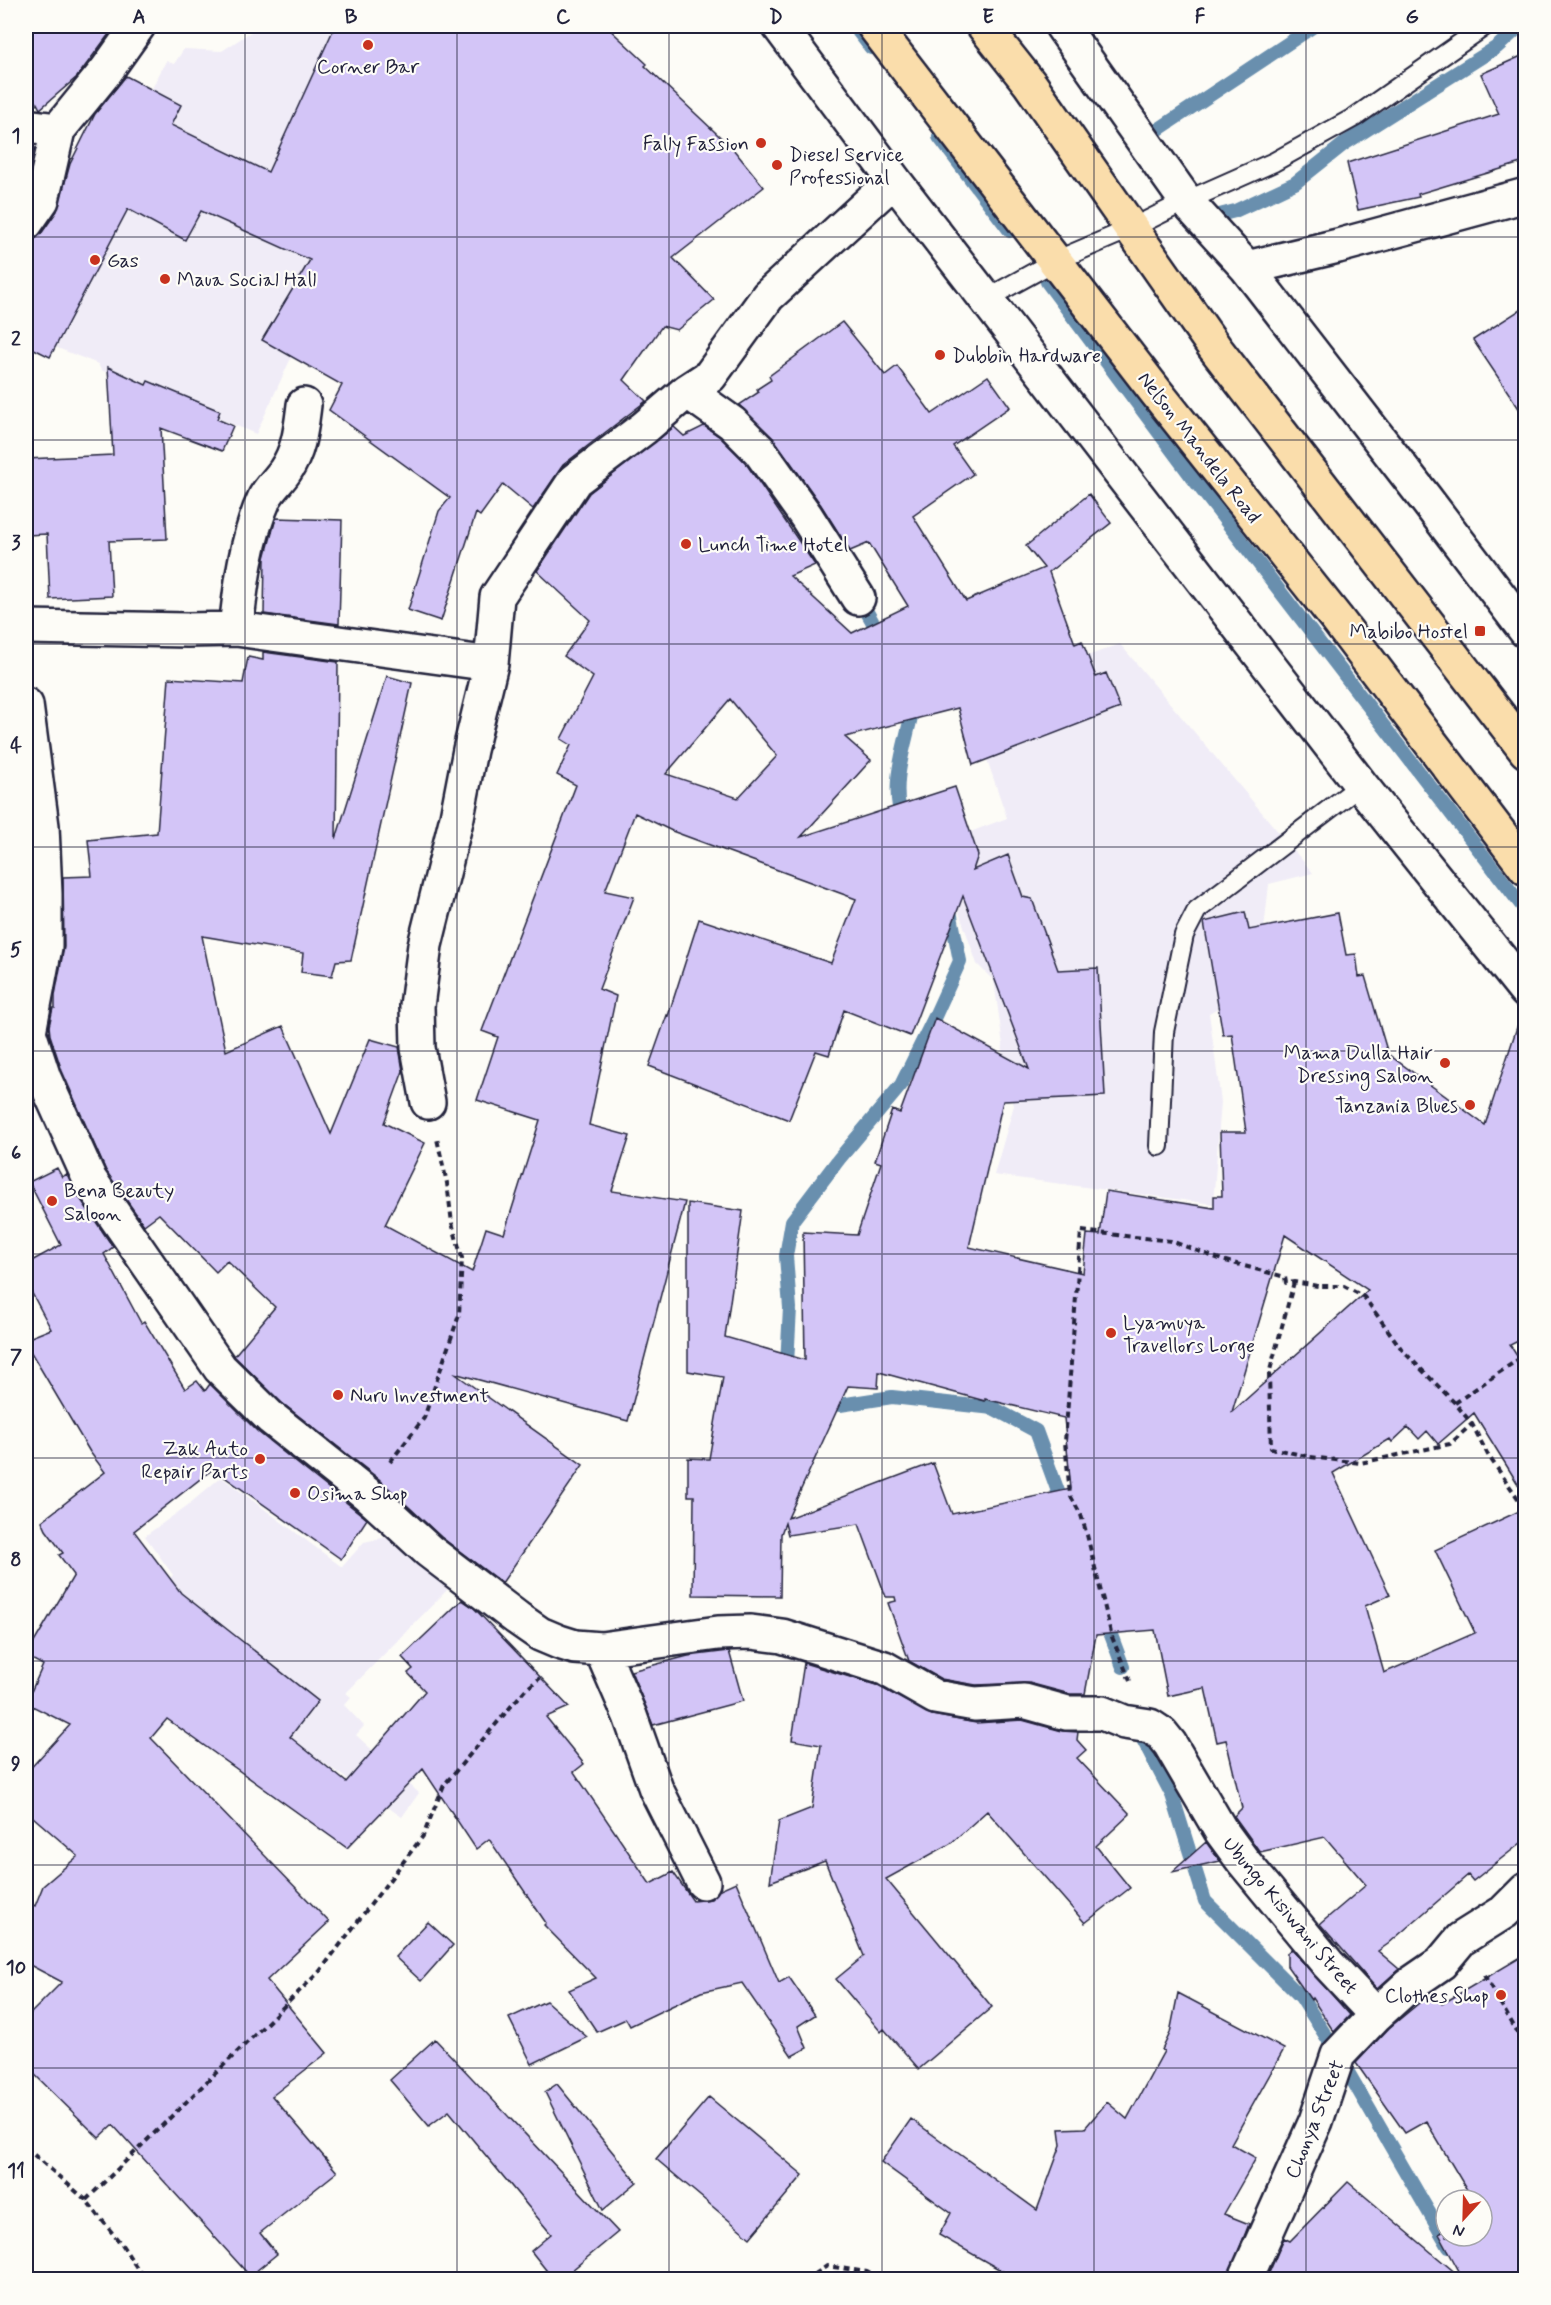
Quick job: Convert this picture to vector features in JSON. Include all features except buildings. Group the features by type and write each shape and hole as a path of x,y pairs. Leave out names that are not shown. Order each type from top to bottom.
{"main road":[{"name":"Nelson Mandela Road","path":"874,26 1156,392 1336,618 1526,868"},
{"path":"984,26 1030,84 1215,348 1526,751"}],"street":[{"path":"26,223 42,200 58,130 106,71 138,26"},
{"path":"779,26 894,180 1361,785 1526,991"},
{"path":"1067,28 1186,201 1247,268 1526,631"},
{"path":"26,126 58,130"},
{"path":"429,1102 418,1048 417,1006 424,945 457,817 470,750 491,664 497,597 575,480 644,428 687,391 710,376 768,296 894,180"},
{"path":"1247,268 1526,195"},
{"path":"687,391 732,423 759,450 806,516 858,598"},
{"path":"236,629 242,574 253,526 266,494 285,471 298,448 304,405"},
{"path":"26,627 236,629 491,664"},
{"path":"26,705 42,826 45,894 45,948 29,1032 44,1078 90,1180 220,1368 270,1417 367,1494 429,1551 540,1634 588,1648 718,1633 751,1632 782,1636 884,1668 935,1696 975,1704 1024,1701 1067,1713 1102,1713 1124,1722 1150,1726"},
{"path":"588,1648 630,1716 656,1790 703,1882"},
{"name":"Ubungo Kisiwani Street","path":"1150,1726 1162,1734 1170,1744 1221,1831 1243,1861 1328,1964 1376,2015"},
{"name":"Chonya Street","path":"1245,2280 1316,2121 1338,2055 1376,2015 1409,1985 1441,1963 1461,1939 1504,1912 1526,1890"}],"lane":[{"path":"986,299 1054,261 1130,229 1274,162 1354,117 1485,26"},
{"path":"1159,1146 1164,1032 1184,935 1197,910 1361,785"}],"path":[{"path":"367,1494 423,1418 459,1315 462,1258 452,1223 447,1183 429,1102"},
{"path":"1150,1726 1112,1637 1087,1535 1081,1515 1070,1496 1065,1442 1081,1232 1171,1240 1222,1260 1285,1277 1286,1283 1344,1286 1364,1297 1403,1351 1455,1403 1472,1424 1488,1455 1526,1510"},
{"path":"1294,1282 1269,1374 1271,1448 1310,1457 1360,1463 1450,1443 1472,1424"},
{"path":"1455,1403 1526,1354"},
{"path":"86,2200 320,1971 423,1836 444,1785 525,1690 588,1648"},
{"path":"1461,1939 1526,2048"},
{"path":"26,2148 86,2200 122,2245 145,2280"},
{"path":"806,2280 827,2266 867,2272 883,2280"}],"shaded area":[{"path":"260,26 371,26 386,34 351,228 256,434 101,370 98,364 55,347 97,197 166,61 174,64 184,49 222,51"},
{"path":"1120,644 1313,873 1269,884 1263,938 1266,981 1209,1013 1221,1102 1213,1204 994,1175 1014,1105 1004,1087 1001,1065 1003,1045 994,981 977,964 951,889 949,840 1007,818 967,701"},
{"path":"221,1477 342,1567 364,1542 391,1536 452,1585 346,1693 351,1697 344,1705 364,1726 356,1735 419,1793 402,1817 160,1649 149,1602 173,1575 145,1536 188,1505"}],"waterway":[{"path":"854,26 871,48"},
{"path":"1141,141 1314,26"},
{"path":"1204,219 1235,211 1295,183 1344,144 1497,47 1520,26"},
{"path":"939,137 1010,231"},
{"path":"1047,282 1192,477 1526,911"},
{"path":"858,596 881,637"},
{"path":"903,821 899,807 898,777 914,702"},
{"path":"794,1371 787,1364 790,1308 786,1256 792,1221 839,1159 901,1085 960,961 949,906"},
{"path":"826,1395 840,1405 892,1397 993,1408 1036,1431 1064,1508"},
{"path":"1105,1619 1123,1667"},
{"path":"1137,1728 1172,1795 1205,1901 1301,1997 1338,2055 1434,2221"}],"place":[{"name":"Corner Bar","path":"368,45"},
{"name":"Fally Fassion","path":"761,143"},
{"name":"Diesel Service Professional","path":"777,165"},
{"name":"Gas","path":"95,260"},
{"name":"Maua Social Hall","path":"165,279"},
{"name":"Dubbin Hardware","path":"940,355"},
{"name":"Lunch Time Hotel","path":"686,544"},
{"name":"Mabibo Hostel","path":"1480,631"},
{"name":"Mama Dulla Hair Dressing Saloon","path":"1445,1063"},
{"name":"Tanzania Blues","path":"1470,1105"},
{"name":"Bena Beauty Saloon","path":"52,1201"},
{"name":"Lyamuya Travellors Lorge","path":"1111,1333"},
{"name":"Nuru Investment","path":"338,1395"},
{"name":"Zak Auto Repair Parts","path":"260,1459"},
{"name":"Osima Shop","path":"295,1493"},
{"name":"Clothes Shop","path":"1501,1995"}]}
